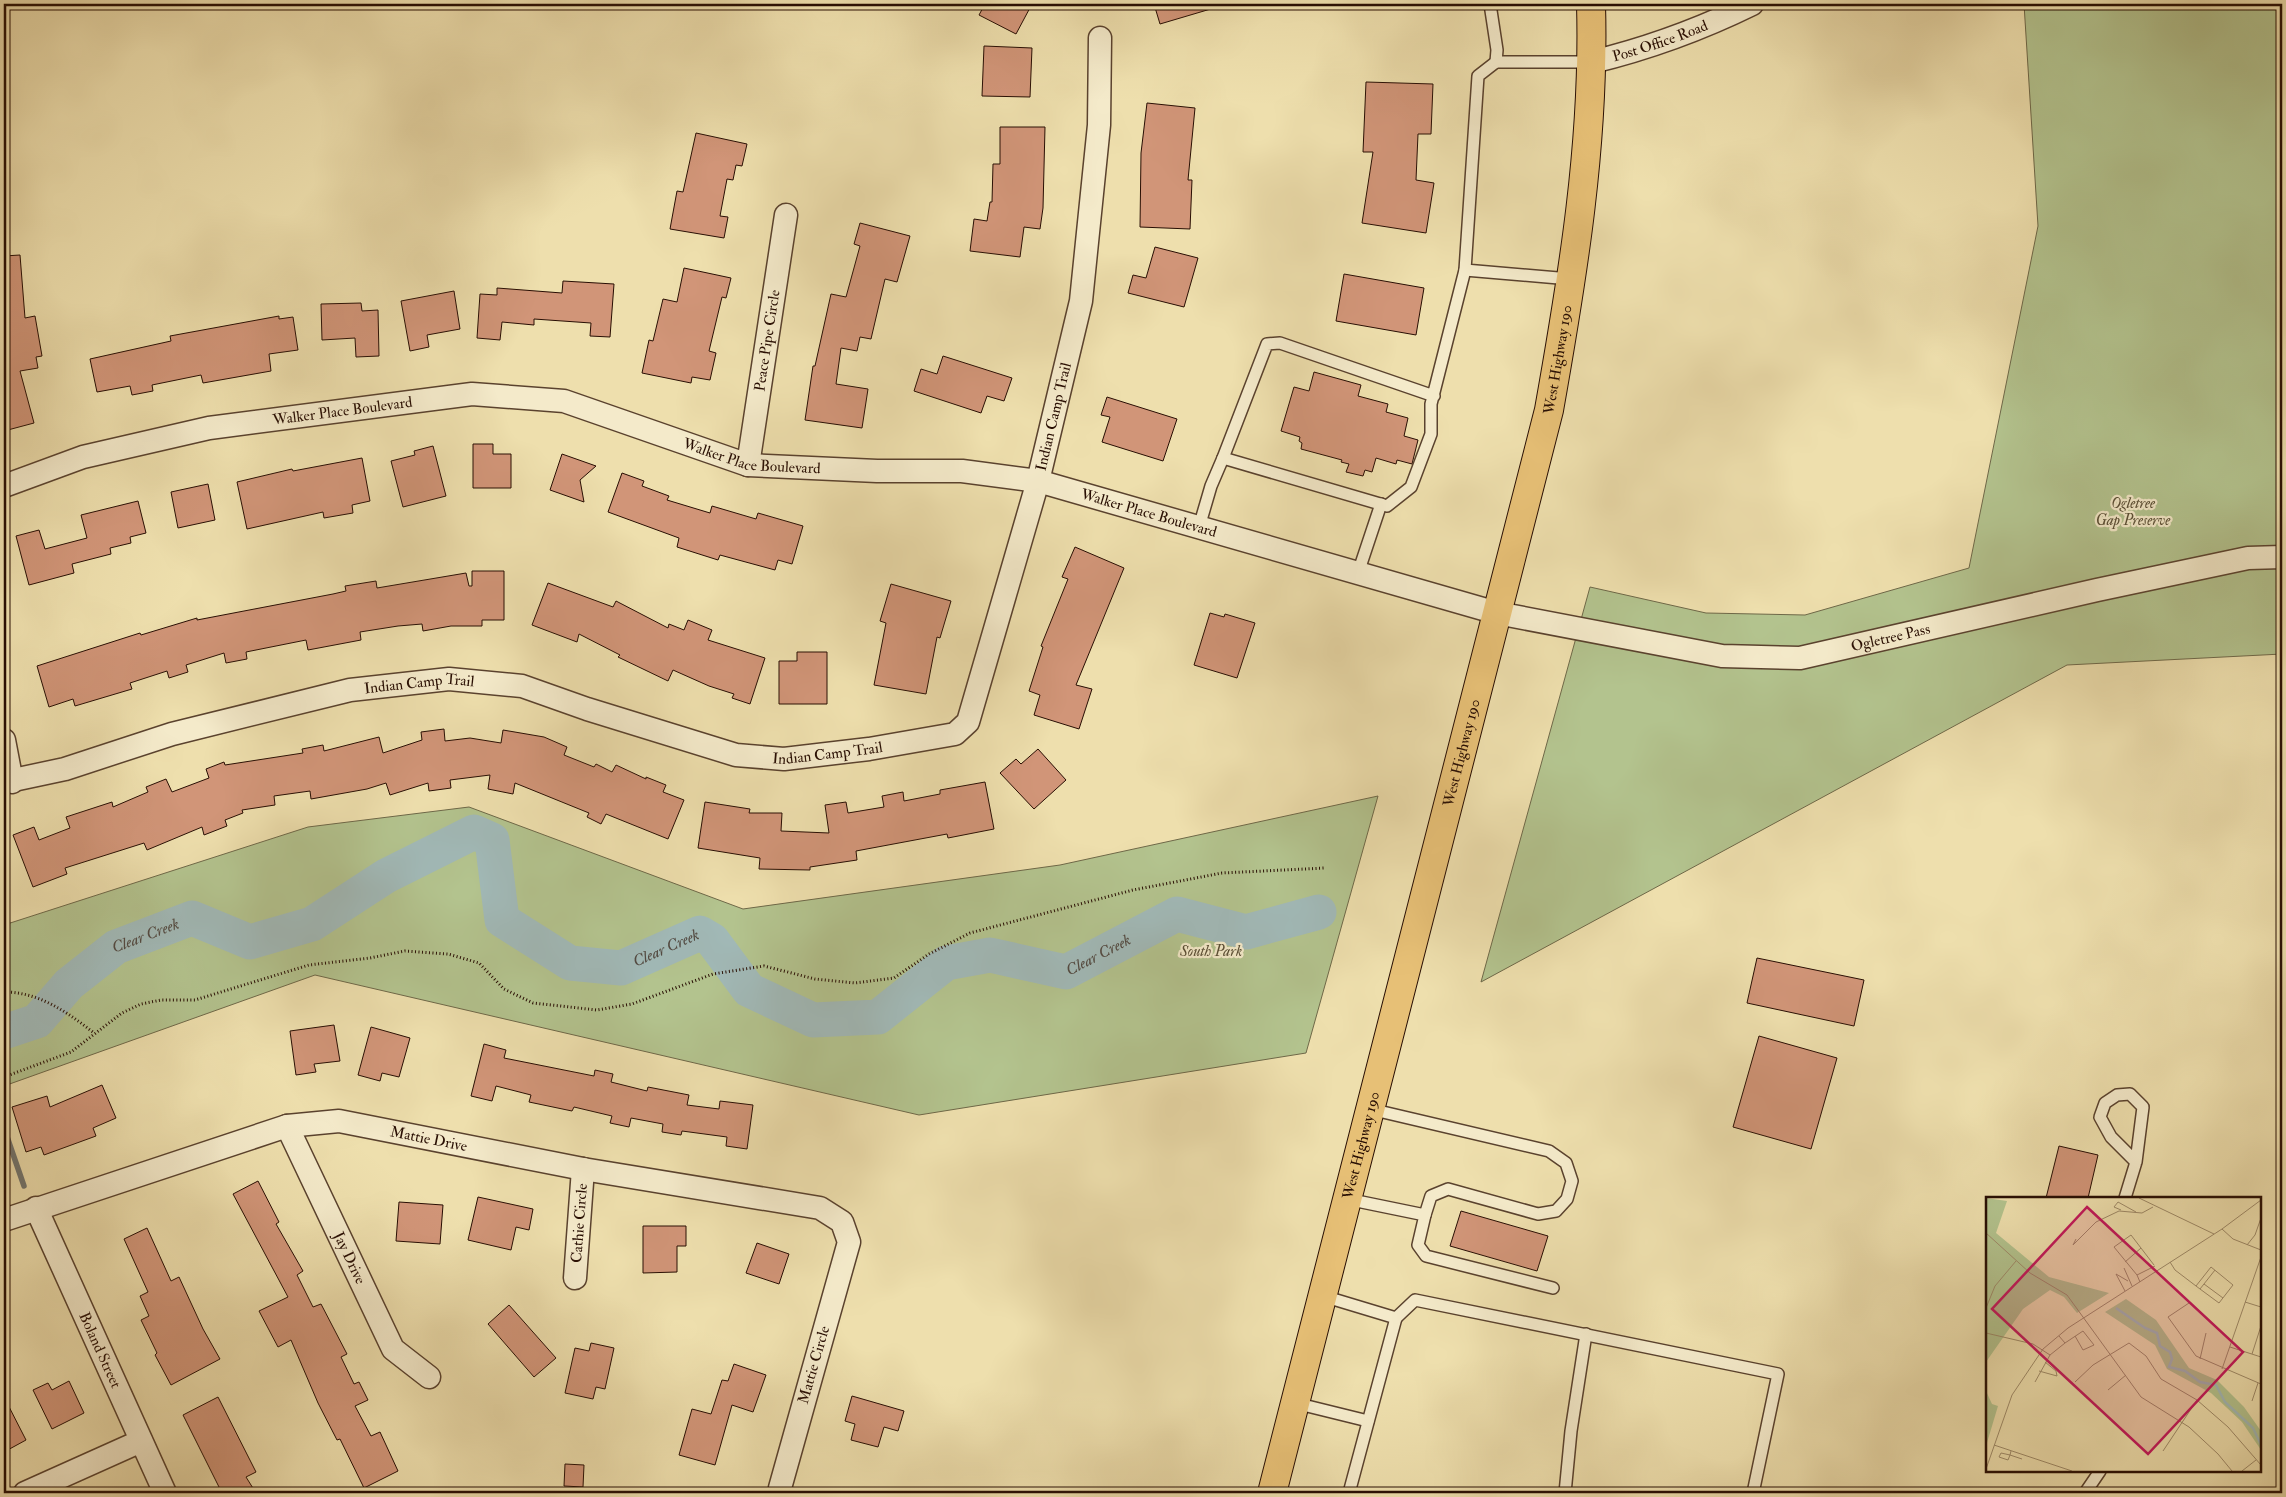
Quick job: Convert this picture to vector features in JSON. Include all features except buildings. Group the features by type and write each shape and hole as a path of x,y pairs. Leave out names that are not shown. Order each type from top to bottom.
{"main road":[{"name":"West Highway 190","path":"1272,1493 1548,410 1572,280 1585,175 1592,62 1591,4"}],"street":[{"name":"Post Office Road","path":"1592,62 1645,49 1714,23 1752,4"},
{"name":"Indian Camp Trail","path":"8,782 64,769 172,734 350,690 449,679 522,686 587,709 736,755 784,759 869,749 955,734 968,722 1038,481 1081,301 1099,125 1100,38"},
{"name":"Peace Pipe Circle","path":"748,465 786,215"},
{"name":"Walker Place Boulevard","path":"4,486 83,457 210,428 472,394 564,401 748,465 877,471 962,471 1038,481 1497,612"},
{"name":"Ogletree Pass","path":"1497,612 1722,656 1800,658 2248,558 2282,557"},
{"path":"4,740 8,782"},
{"name":"Mattie Drive","path":"4,1220 287,1126 339,1121 583,1169 820,1208 842,1222 849,1242"},
{"name":"Jay Drive","path":"287,1126 393,1349 429,1377"},
{"name":"Cathie Circle","path":"575,1278 583,1169"},
{"name":"Boland Street","path":"36,1208 165,1493"},
{"name":"Mattie Circle","path":"780,1488 849,1242"},
{"path":"25,1493 141,1441"}],"lane":[{"path":"1490,4 1497,50 1496,62"},
{"path":"1223,458 1387,506 1411,487 1431,434 1434,396 1465,270 1478,76 1496,62 1592,62"},
{"path":"1465,270 1572,280"},
{"path":"1199,527 1211,486 1266,344 1280,343 1434,396"},
{"path":"1358,572 1381,504"},
{"path":"2125,1197 2136,1162 2143,1107 2130,1094 2117,1095 2105,1103 2100,1117 2111,1137 2136,1162"},
{"path":"1370,1109 1549,1151 1566,1163 1572,1181 1567,1199 1556,1211 1538,1214 1448,1189 1431,1196 1418,1245 1426,1256 1553,1288"},
{"path":"1347,1199 1425,1215"},
{"path":"1322,1296 1396,1318"},
{"path":"1349,1493 1396,1318 1415,1300 1778,1374 1753,1493"},
{"path":"1565,1493 1586,1334"},
{"path":"1295,1403 1368,1421"},
{"path":"2085,1493 2099,1472"}],"path":[{"path":"4,1077 71,1052 122,1013 140,1004 161,1000 195,1000 309,965 370,958 405,951 448,954 479,963 504,989 533,1003 597,1010 632,1004 670,988 720,972 764,966 815,979 855,983 894,978 929,954 970,934 1115,895 1222,873 1325,868"},
{"path":"4,992 20,992 62,1008 94,1033"}],"green space":[{"name":"Ogletree Gap Preserve","path":"2024,4 2282,4 2282,654 2067,665 1481,982 1590,587 1706,613 1805,615 1969,568 2038,226"},
{"name":"South Park","path":"1378,796 1306,1053 919,1115 315,975 4,1086 4,925 308,827 469,807 743,909 1060,865"}],"waterway":[{"name":"Clear Creek","path":"4,1032 37,1021 69,984 116,947 192,918 250,942 312,924 386,876 474,832 492,840 502,920 570,963 621,968 700,933 712,940 749,990 813,1020 878,1017 946,963 990,955 1066,972 1177,914 1246,932 1319,912"},
{"path":"4,1128 24,1186"}]}
